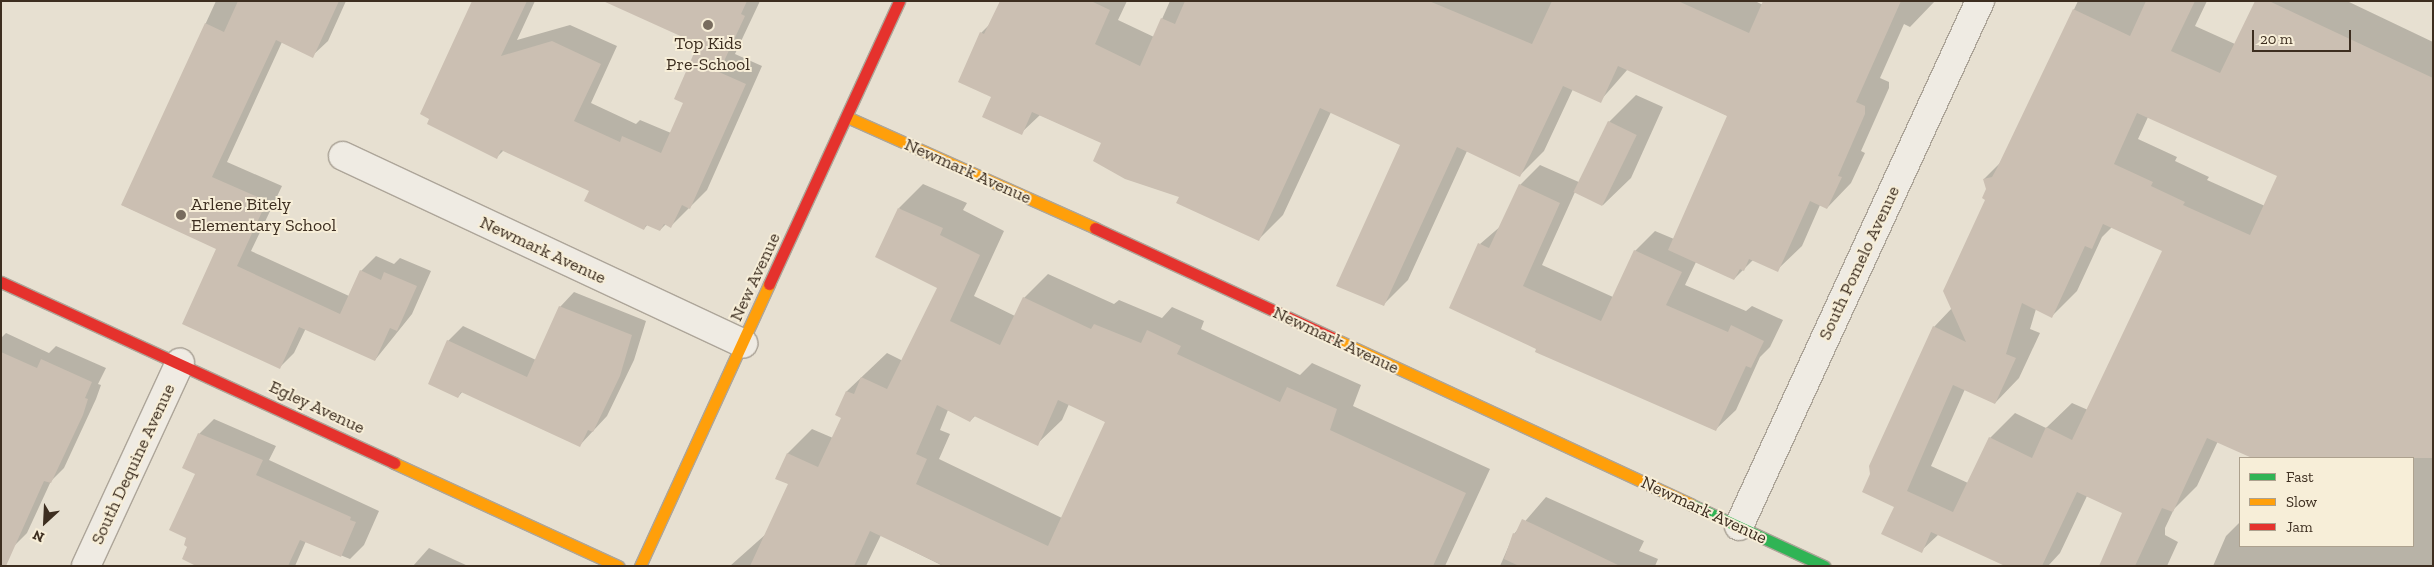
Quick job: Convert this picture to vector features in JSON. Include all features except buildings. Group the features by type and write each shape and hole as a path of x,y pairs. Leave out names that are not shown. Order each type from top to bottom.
{"street":[{"name":"New Avenue","path":"640,566 899,1"},
{"name":"South Pomelo Avenue","path":"1739,526 1980,1"},
{"name":"Newmark Avenue","path":"847,117 1824,566"},
{"name":"Newmark Avenue","path":"343,156 743,343"},
{"name":"Egley Avenue","path":"1,282 618,566"},
{"name":"South Dequine Avenue","path":"86,566 180,363"}],"traffic: fast":[{"path":"1690,504 1824,566"}],"traffic: slow":[{"path":"847,117 1095,228"},
{"path":"640,566 769,284"},
{"path":"1333,338 1690,504"},
{"path":"394,463 618,566"}],"traffic: jam":[{"path":"769,284 899,1"},
{"path":"1095,228 1333,338"},
{"path":"1,282 394,463"}],"place":[{"name":"Top Kids Pre-School","path":"708,25"},
{"name":"Arlene Bitely Elementary School","path":"181,215"}]}
